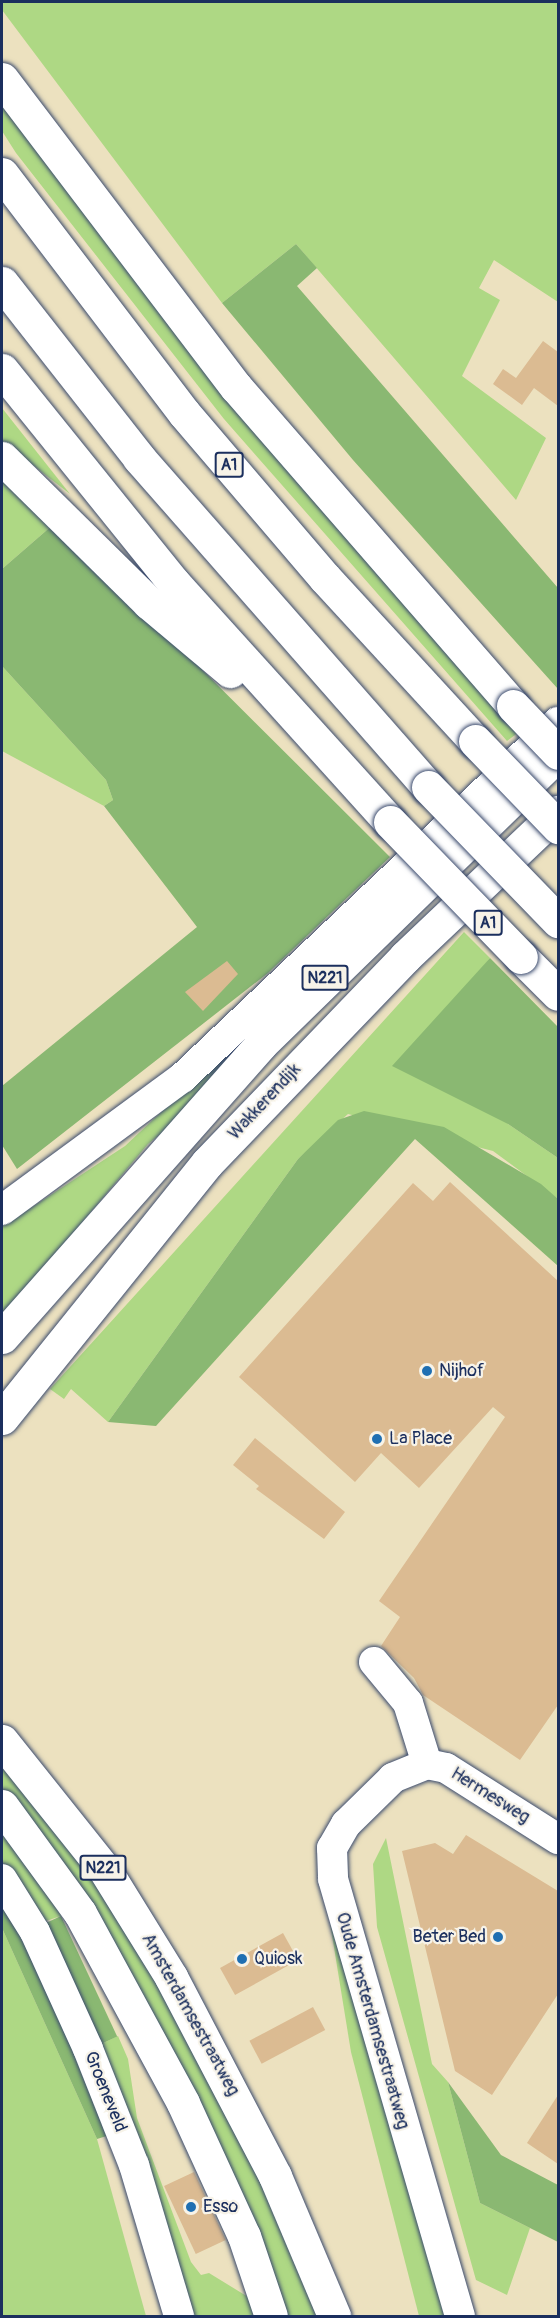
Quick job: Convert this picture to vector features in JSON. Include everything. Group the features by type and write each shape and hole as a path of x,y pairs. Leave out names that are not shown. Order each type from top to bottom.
{"main road":[{"path":"2,79 237,387 513,706 558,754"},
{"name":"A1","path":"2,174 184,413 325,578 475,741 558,827"},
{"path":"2,284 161,485 428,787 558,921"},
{"name":"A1","path":"2,370 174,583 315,742 558,994"},
{"name":"A1","path":"2,458 149,603 315,742"},
{"name":"N221","path":"2,1337 260,1045 558,754"},
{"name":"Wakkerendijk","path":"2,1418 207,1163 405,957 558,812"},
{"name":"N221","path":"2,1733 26,1766"},
{"name":"Amsterdamsestraatweg","path":"2,1741 26,1766 105,1870 171,1977 275,2176 334,2316"},
{"name":"N221","path":"2,1806 80,1912 178,2093 240,2226 271,2316"}],"street":[{"path":"2,1210 182,1078 558,722"},
{"name":"Hermesweg","path":"374,1662 408,1703 427,1764 446,1768 558,1839"},
{"name":"Oude Amsterdamsestraatweg","path":"427,1764 393,1778 346,1824 332,1848 333,1879 460,2316"},
{"name":"Groeneveld","path":"2,1879 35,1932 88,2049 134,2165 180,2316"}],"green space":[{"path":"2,2 558,2 558,302 494,260 479,288 500,300 462,376 546,438 516,500 296,244 222,303 2,10"},
{"path":"2,102 177,335 326,515 519,732 507,741 224,419 16,153 2,131"},
{"path":"296,244 317,268 297,286 558,588 558,689 353,460 222,303"},
{"path":"2,408 70,494 2,441"},
{"path":"2,474 55,523 2,569"},
{"path":"55,523 390,857 268,973 17,1169 2,1145 2,1086 197,927 104,806 113,800 106,780 2,666 2,569"},
{"path":"2,666 106,780 113,800 104,806 2,751"},
{"path":"464,932 490,958 478,973 508,1124 558,1158 558,1199 493,1151 348,1114 298,1159 108,1422 71,1389 64,1399 50,1389"},
{"path":"490,958 558,1027 558,1158 508,1124 392,1066"},
{"path":"282,999 200,1102 148,1144 2,1318 2,1227 125,1146"},
{"path":"364,1111 444,1127 541,1184 558,1199 558,1266 415,1139 156,1426 108,1422 298,1159 338,1120"},
{"path":"2,1758 126,1924 267,2186 318,2316 287,2316 33,1825 2,1788"},
{"path":"2,1829 45,1882 61,1916 40,1923 2,1861"},
{"path":"386,1838 432,2064 448,2082 480,2203 530,2228 507,2295 476,2280 377,1927 373,1864"},
{"path":"2,1894 113,2134 97,2139 2,1928"},
{"path":"61,1916 117,2037 97,2046 41,1925"},
{"path":"330,1923 451,2316 419,2316 351,2052"},
{"path":"2,1928 97,2139 146,2316 2,2316"},
{"path":"118,2036 128,2059 137,2118 191,2262 201,2275 209,2273 253,2300 258,2316 193,2316 97,2046"},
{"path":"448,2082 501,2155 558,2185 558,2242 480,2203"}],"building":[{"path":"543,341 558,352 558,406 534,388 522,405 493,384 503,369 516,378"},
{"path":"227,961 238,974 203,1011 185,992"},
{"path":"450,1182 558,1281 558,1705 520,1760 423,1695 414,1678 381,1646 400,1617 379,1601 505,1417 493,1407 419,1488 381,1453 355,1482 239,1377 413,1183 433,1201"},
{"path":"255,1438 345,1512 324,1539 256,1489 259,1486 233,1465"},
{"path":"466,1835 558,1891 558,1994 492,2095 455,2071 402,1851 435,1843 453,1854"},
{"path":"283,1933 298,1960 235,1995 220,1968"},
{"path":"313,2007 325,2030 262,2064 249,2041"},
{"path":"558,2095 558,2164 527,2143"},
{"path":"194,2172 226,2240 196,2254 164,2186"}],"place":[{"name":"Nijhof","path":"427,1371"},
{"name":"La Place","path":"377,1439"},
{"name":"Beter Bed","path":"498,1937"},
{"name":"Quiosk","path":"242,1959"},
{"name":"Esso","path":"191,2207"}]}
